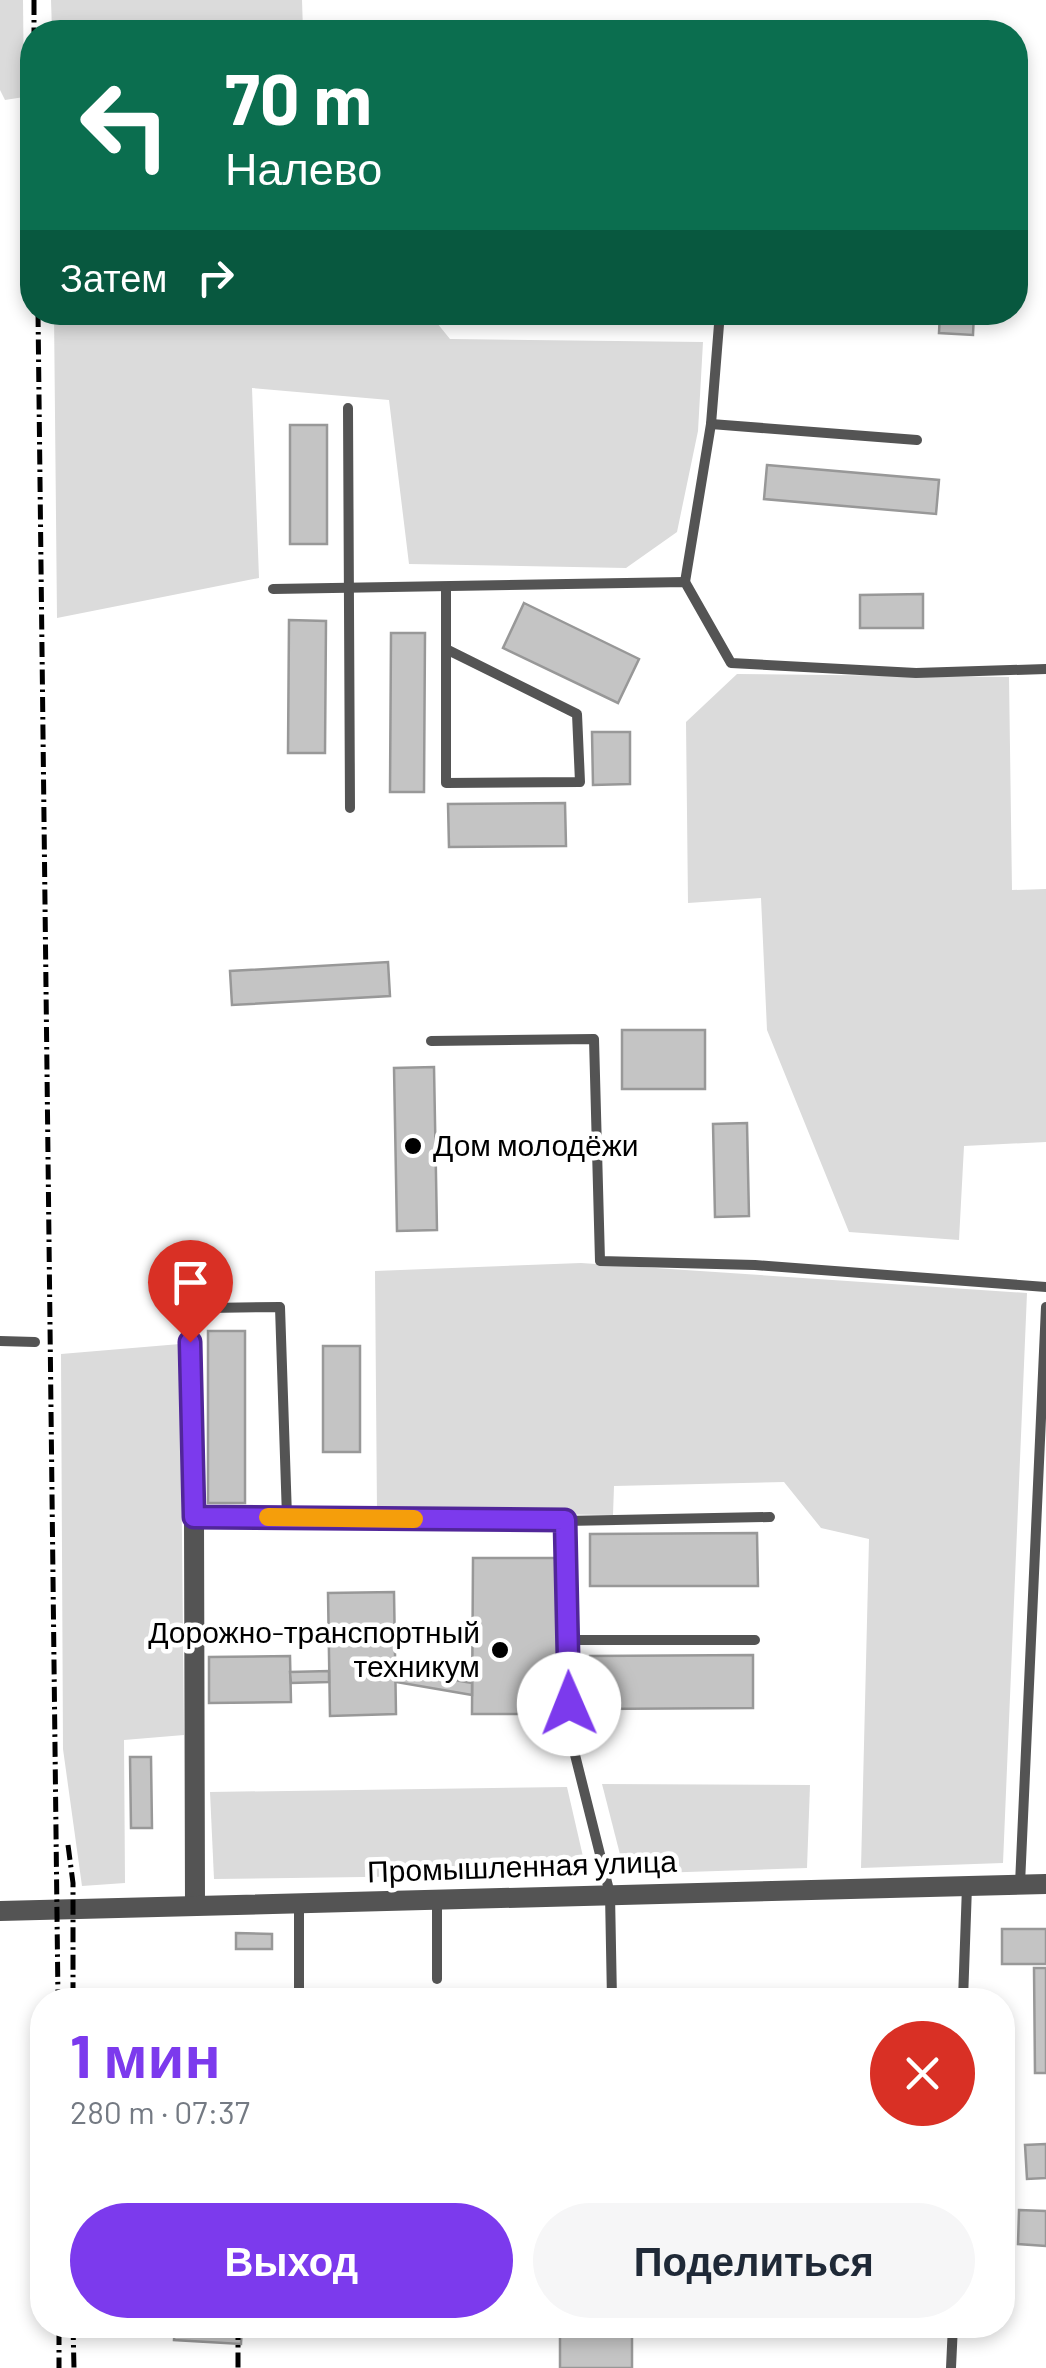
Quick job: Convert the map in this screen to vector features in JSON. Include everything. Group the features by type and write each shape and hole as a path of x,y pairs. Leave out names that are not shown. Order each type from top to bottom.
{"street":[{"path":"190,1342 195,1906"},
{"name":"Промышленная улица","path":"0,1912 1046,1884"}],"lane":[{"path":"719,325 711,424 685,582 730,663 916,672 1046,669"},
{"path":"348,408 350,808"},
{"path":"711,424 917,440"},
{"path":"273,589 685,582"},
{"path":"446,587 446,649 446,784 580,782 577,714 446,649"},
{"path":"432,1041 594,1039 600,1261 756,1265 1046,1287"},
{"path":"207,1308 280,1307 287,1517"},
{"path":"1020,1884 1046,1307"},
{"path":"0,1340 36,1342"},
{"path":"194,1517 770,1517"},
{"path":"565,1520 570,1735 610,1894 612,1988"},
{"path":"568,1640 755,1640"},
{"path":"963,1988 967,1886"},
{"path":"437,1900 437,1979"},
{"path":"298,1903 299,1988"},
{"path":"951,2368 952,2338"}],"shaded area":[{"path":"0,0 23,0 20,98 5,100 0,90"},
{"path":"51,0 302,0 303,20 52,20"},
{"path":"54,325 439,325 450,339 703,342 698,431 677,532 626,568 409,564 389,400 252,388 259,578 57,618"},
{"path":"737,674 1009,677 1012,890 1046,889 1046,1142 964,1146 959,1240 849,1232 767,1030 761,898 688,903 686,722"},
{"path":"581,1263 1027,1293 1003,1863 861,1868 869,1539 821,1528 784,1482 614,1486 613,1515 377,1512 375,1271"},
{"path":"180,1344 184,1735 124,1740 125,1883 82,1886 63,1749 61,1354"},
{"path":"602,1784 810,1785 807,1868 625,1874"},
{"path":"567,1787 587,1874 214,1879 210,1792"}],"building":[{"path":"939,325 973,325 973,335 939,333"},
{"path":"290,425 327,425 327,544 290,544"},
{"path":"767,465 939,480 936,514 764,499"},
{"path":"923,594 923,628 860,628 860,595"},
{"path":"524,603 639,659 618,703 503,648"},
{"path":"289,620 326,621 325,753 288,753"},
{"path":"391,633 425,633 424,792 390,792"},
{"path":"592,732 630,732 630,784 593,785"},
{"path":"565,803 566,846 449,847 448,804"},
{"path":"388,962 390,996 232,1005 230,971"},
{"path":"622,1030 705,1030 705,1089 622,1089"},
{"path":"434,1067 437,1230 397,1231 394,1068"},
{"path":"747,1123 749,1216 715,1217 713,1124"},
{"path":"208,1331 245,1331 245,1503 208,1503"},
{"path":"323,1346 360,1346 360,1452 323,1452"},
{"path":"757,1533 758,1586 590,1586 590,1534"},
{"path":"473,1558 561,1558 559,1714 472,1714"},
{"path":"394,1592 396,1714 330,1716 328,1593"},
{"path":"753,1655 753,1708 590,1709 590,1656"},
{"path":"290,1656 291,1702 209,1703 209,1657"},
{"path":"396,1670 472,1683 472,1695 396,1682"},
{"path":"329,1671 329,1682 291,1683 290,1672"},
{"path":"130,1757 151,1757 152,1828 131,1828"},
{"path":"1002,1929 1046,1929 1046,1964 1002,1964"},
{"path":"236,1933 272,1934 272,1949 236,1949"},
{"path":"1034,1968 1046,1968 1046,2073 1035,2073"},
{"path":"1046,2144 1046,2178 1027,2179 1025,2145"},
{"path":"1019,2210 1046,2211 1046,2246 1018,2244"},
{"path":"174,2338 241,2338 241,2344"},
{"path":"560,2338 632,2338 632,2368 560,2368"}],"railway":[{"path":"34,0 34,20"},
{"path":"38,325 58,1988"},
{"path":"68,1845 73,1883 73,1988"},
{"path":"59,2338 59,2368"},
{"path":"73,2338 74,2368"},
{"path":"238,2338 238,2368"}],"slow traffic":[{"path":"268,1517 414,1519"}],"place":[{"name":"Дом молодёжи","path":"413,1146"},
{"name":"Дорожно-транспортный техникум","path":"500,1650"}],"route":[{"path":"190,1342 194,1517 565,1520 569,1704"}]}
